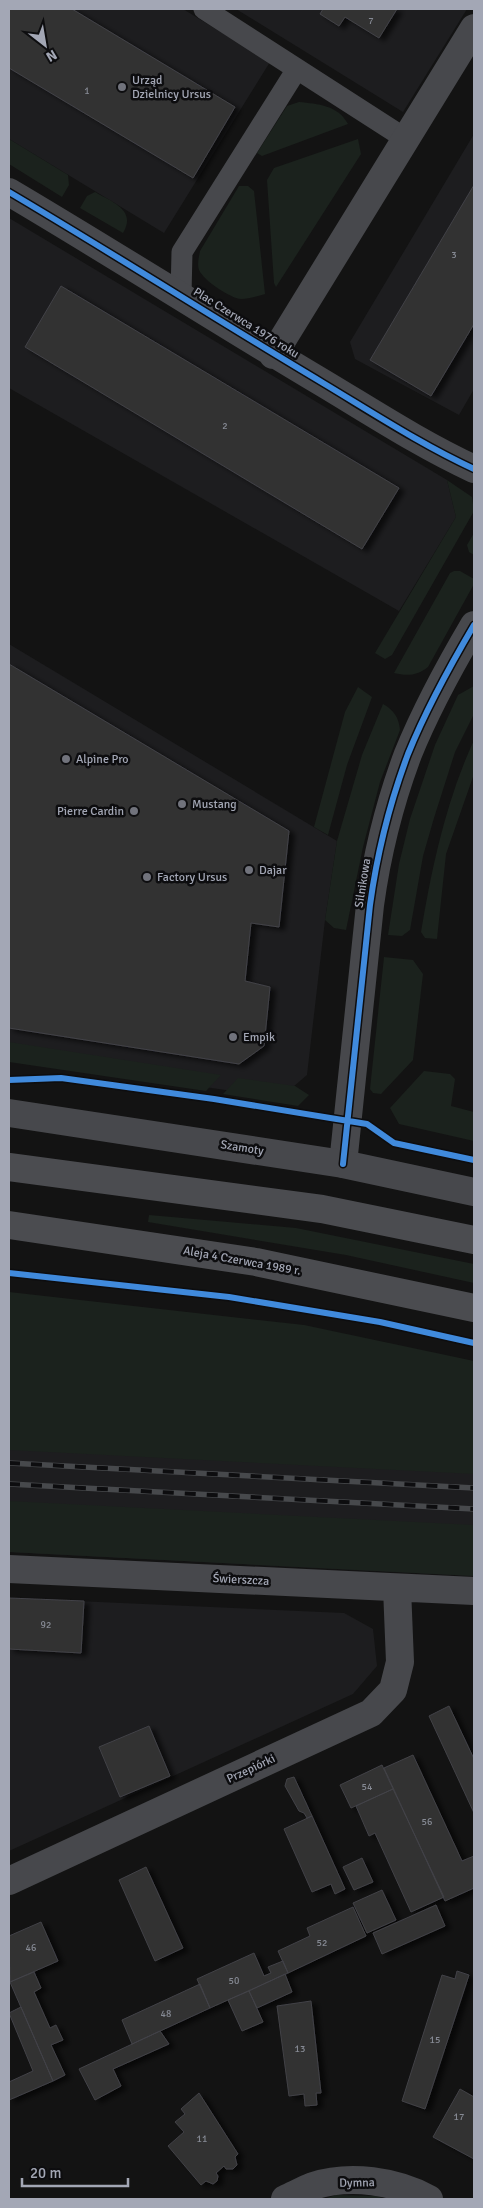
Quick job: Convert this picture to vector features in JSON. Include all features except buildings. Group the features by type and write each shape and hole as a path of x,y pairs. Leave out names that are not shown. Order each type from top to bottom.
{"main road":[{"path":"9,1167 322,1209 474,1240"},
{"name":"Aleja 4 Czerwca 1989 r.","path":"9,1225 256,1262 474,1308"}],"street":[{"path":"273,355 474,28"},
{"name":"Plac Czerwca 1976 roku","path":"9,192 181,296 273,355 443,455 474,469"},
{"name":"Silnikowa","path":"343,1164 374,874 386,824 409,753 469,634"},
{"name":"Szamoty","path":"9,1113 343,1164 474,1192"},
{"name":"Świerszcza","path":"9,1569 474,1591"},
{"name":"Przepiórki","path":"9,1881 372,1713 394,1690 400,1662 397,1588"},
{"name":"Dymna","path":"285,2199 314,2186 349,2180 385,2183 416,2192 429,2199"}],"lane":[{"path":"204,9 406,139"},
{"path":"181,296 182,252 297,69"}],"shaded area":[{"path":"9,9 183,9 270,62 164,233 9,139"},
{"path":"236,9 467,9 403,112"},
{"path":"299,102 333,109 348,124 262,156 257,153 287,106"},
{"path":"474,134 474,389 459,415 355,359 350,342"},
{"path":"9,139 68,175 69,185 62,197 9,164"},
{"path":"358,139 361,154 276,287 274,283 267,180 274,168"},
{"path":"239,186 248,186 254,191 265,294 241,299 230,296 212,284 199,270 198,265 200,251"},
{"path":"95,192 115,203 125,213 127,225 123,233 80,208 87,196"},
{"path":"9,218 447,480 456,517 399,611 9,388"},
{"path":"447,480 472,497 474,511 392,655 385,659 375,653 456,517"},
{"path":"474,533 474,555 469,552 467,545"},
{"path":"460,571 474,579 474,584 428,667 412,674 394,673 450,573"},
{"name":"Factory Ursus","path":"9,644 337,841 325,920 307,1075 280,1098 103,1072 9,1053"},
{"path":"474,686 474,714 455,752 434,818 423,856 410,930 402,936 388,935 399,864 410,819 435,745 458,695"},
{"path":"358,687 372,697 347,765 328,835 314,827 345,712"},
{"path":"383,704 395,715 400,730 380,782 363,847 346,930 334,928 325,920 337,841 362,755"},
{"path":"474,740 474,774 446,854 437,939 425,938 421,932 441,834 455,786"},
{"path":"384,957 413,960 423,974 413,1060 381,1094 373,1093 370,1089"},
{"path":"9,1042 221,1075 206,1091 9,1062"},
{"path":"424,1071 450,1074 455,1079 451,1106 474,1112 474,1141 399,1124 390,1108"},
{"path":"238,1078 295,1086 309,1095 298,1106 223,1094"},
{"path":"149,1215 296,1228 474,1264 474,1283 346,1255 148,1222"},
{"path":"9,1292 304,1325 474,1361 474,1474 9,1450"},
{"path":"9,1347 474,1371 474,1576 9,1552"},
{"path":"9,1501 474,1525 474,1576 9,1552"},
{"path":"9,1598 344,1613 373,1629 377,1666 353,1694 9,1851"},
{"path":"336,2195 376,2196 386,2199 324,2199"}],"railway":[{"path":"9,1463 474,1488"},
{"path":"9,1484 474,1509"}],"cycle path":[{"path":"9,192 398,428 474,469"},
{"path":"343,1164 370,905 385,828 401,772 422,722 474,625"},
{"path":"9,1080 61,1078 214,1099 367,1124 394,1143 474,1160"},
{"path":"9,1273 229,1297 380,1322 474,1343"}],"place":[{"name":"Urząd Dzielnicy Ursus","path":"122,87"},
{"name":"Alpine Pro","path":"66,759"},
{"name":"Mustang","path":"182,804"},
{"name":"Pierre Cardin","path":"134,811"},
{"name":"Dajar","path":"249,870"},
{"name":"Factory Ursus","path":"147,877"},
{"name":"Empik","path":"233,1037"}]}
